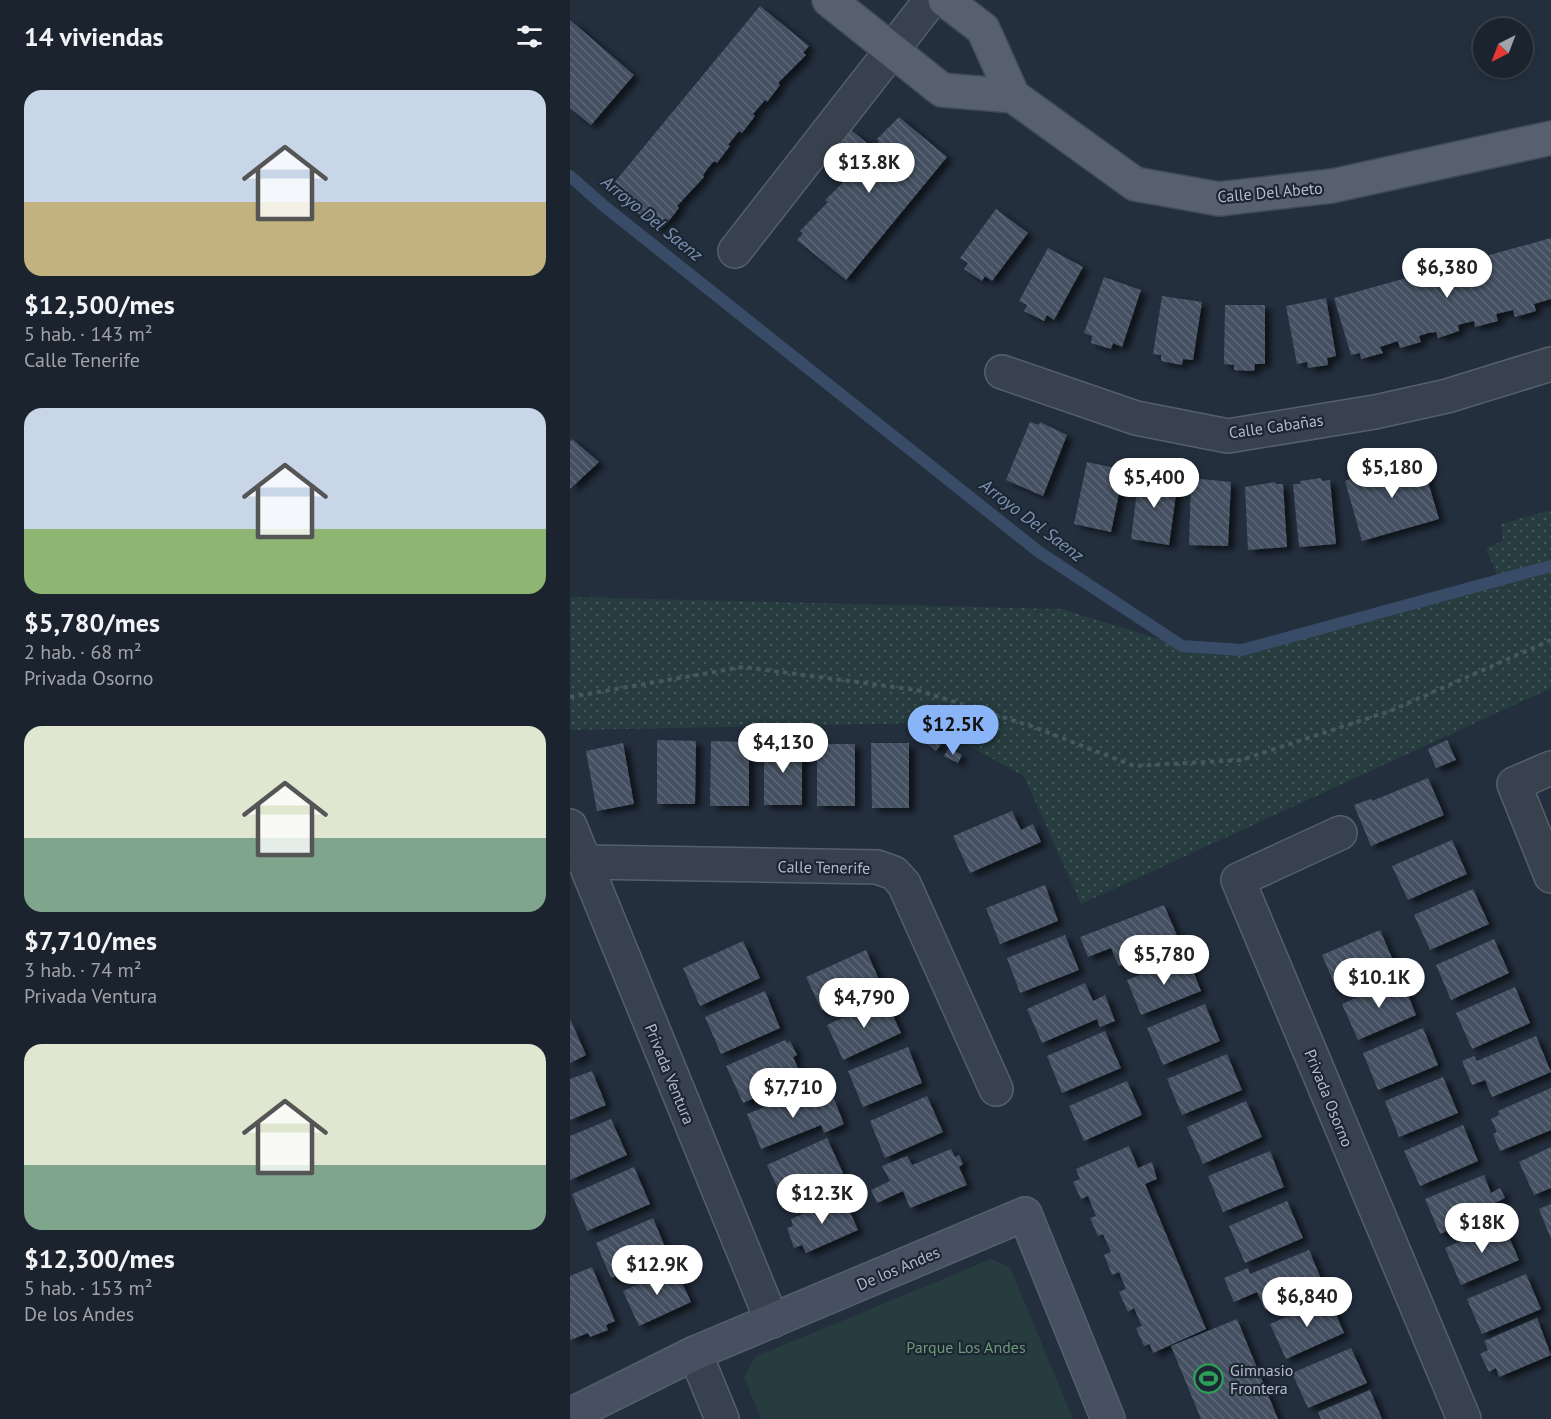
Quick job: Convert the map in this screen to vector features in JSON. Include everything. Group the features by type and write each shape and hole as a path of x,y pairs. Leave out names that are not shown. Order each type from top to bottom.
{"main road":[{"path":"830,0 942,90 1013,96"},
{"name":"Calle Del Abeto","path":"945,0 983,29 1013,96 1134,184 1219,199 1332,186 1551,138"}],"street":[{"path":"735,251 931,0"},
{"name":"Calle Cabañas","path":"1002,372 1136,418 1228,436 1396,408 1447,396 1551,364"},
{"path":"1551,768 1514,784 1551,876"},
{"name":"Privada Ventura","path":"570,826 772,1321"},
{"name":"Privada Osorno","path":"1340,833 1238,880 1464,1419"},
{"name":"Calle Tenerife","path":"586,862 877,867 894,873 904,884 996,1089"},
{"name":"De los Andes","path":"570,1415 695,1353 1025,1214 1108,1419"},
{"path":"695,1353 722,1419"}],"path":[{"path":"570,697 743,667 917,690 1034,727 1134,766 1241,760 1390,711 1551,640"}],"green space":[{"path":"1551,510 1551,688 1081,904 1024,776 927,723 570,730 570,597 1061,609 1182,646 1242,650 1499,580 1486,548 1503,541 1501,524"},
{"name":"Parque Los Andes","path":"991,1259 1010,1267 1073,1419 761,1419 744,1377 755,1357"}],"building":[{"path":"760,6 809,46 803,53 806,55 778,83 780,85 767,102 765,100 753,114 755,116 742,133 739,131 717,163 714,161 703,175 704,177 677,206 679,208 667,223 664,222 658,230 609,189"},
{"path":"570,20 634,75 591,125 570,108"},
{"path":"899,117 947,157 846,280 797,240 803,233 800,231 828,202 825,200 848,178 827,160 851,130 873,148 879,141 877,139"},
{"path":"996,209 1028,233 992,281 985,276 982,281 964,269 968,263 960,258"},
{"path":"1551,238 1551,299 1534,304 1536,311 1515,317 1513,310 1496,314 1498,321 1475,327 1474,321 1465,323 1458,325 1459,331 1438,338 1436,332 1428,333 1419,336 1421,342 1400,348 1398,341 1380,347 1383,353 1361,359 1360,353 1351,355 1334,298"},
{"path":"1048,248 1083,267 1054,320 1047,315 1044,321 1024,311 1027,305 1019,301"},
{"path":"1104,277 1141,290 1122,347 1113,343 1111,349 1091,343 1092,336 1084,333"},
{"path":"1162,296 1202,302 1193,360 1183,359 1182,365 1161,361 1161,355 1153,354"},
{"path":"1326,298 1336,356 1327,358 1328,365 1308,368 1307,362 1297,364 1286,306"},
{"path":"1225,305 1265,305 1265,364 1255,364 1254,371 1234,370 1234,365 1224,364"},
{"path":"1030,422 1039,425 1040,422 1067,435 1043,496 1006,480"},
{"path":"572,439 599,462 570,489 570,442"},
{"path":"1413,457 1414,461 1421,458 1439,519 1362,541 1345,481 1354,478 1353,474 1374,468 1375,472 1383,470 1393,467 1392,463"},
{"path":"1087,462 1124,470 1111,532 1074,524"},
{"path":"1139,475 1169,476 1169,479 1178,480 1169,545 1131,539"},
{"path":"1321,478 1322,481 1330,480 1336,544 1299,547 1293,484"},
{"path":"1201,479 1231,482 1228,546 1189,545 1191,481"},
{"path":"1275,482 1283,484 1287,547 1248,550 1245,487"},
{"path":"930,737 942,743 936,751 926,743"},
{"path":"657,740 696,741 695,804 657,804"},
{"path":"1447,740 1456,760 1436,768 1428,749"},
{"path":"711,741 749,742 749,806 710,806"},
{"path":"764,742 802,742 802,805 764,805"},
{"path":"623,743 634,804 597,811 586,751"},
{"path":"871,743 909,743 909,808 872,808"},
{"path":"817,744 855,744 855,806 817,806"},
{"path":"949,748 962,755 958,763 944,756"},
{"path":"1428,778 1444,815 1371,846 1354,805 1371,799 1372,801"},
{"path":"1012,811 1021,830 1033,824 1041,842 970,873 953,836"},
{"path":"1452,840 1467,874 1408,900 1392,866"},
{"path":"1045,885 1058,921 1000,944 986,908"},
{"path":"1473,889 1489,924 1430,950 1414,915"},
{"path":"1164,905 1179,940 1119,966 1111,948 1088,957 1080,937"},
{"path":"1380,930 1395,965 1337,990 1322,955"},
{"path":"1065,935 1079,970 1020,993 1007,958"},
{"path":"1494,939 1509,973 1451,1000 1436,965"},
{"path":"743,941 760,978 700,1006 683,968"},
{"path":"866,950 881,984 822,1011 806,977"},
{"path":"1187,956 1201,991 1141,1015 1127,980"},
{"path":"1401,978 1416,1015 1358,1040 1342,1004"},
{"path":"1085,983 1093,1001 1105,995 1115,1021 1100,1027 1097,1019 1042,1043 1027,1009"},
{"path":"1515,987 1530,1023 1472,1049 1456,1013"},
{"path":"765,991 780,1028 721,1054 705,1017"},
{"path":"885,998 901,1033 843,1060 827,1025"},
{"path":"1205,1004 1220,1041 1163,1065 1147,1028"},
{"path":"570,1019 586,1055 570,1063"},
{"path":"1423,1028 1438,1065 1378,1090 1363,1053"},
{"path":"1105,1031 1121,1068 1062,1093 1047,1056"},
{"path":"1536,1036 1551,1072 1492,1097 1485,1080 1472,1085 1462,1061 1474,1056 1477,1061"},
{"path":"785,1040 787,1043 790,1041 797,1055 793,1057 802,1077 743,1103 726,1066"},
{"path":"908,1047 922,1083 863,1107 848,1071"},
{"path":"1227,1054 1242,1090 1182,1115 1167,1079"},
{"path":"592,1071 606,1105 570,1120 570,1079"},
{"path":"1443,1077 1458,1113 1399,1137 1385,1101"},
{"path":"1127,1081 1142,1115 1084,1141 1069,1106"},
{"path":"1551,1088 1551,1130 1500,1151 1493,1134 1497,1132 1491,1119 1499,1115 1498,1111"},
{"path":"807,1091 813,1107 834,1099 844,1124 824,1133 821,1125 761,1149 747,1114"},
{"path":"927,1096 943,1132 885,1158 870,1121"},
{"path":"1246,1101 1262,1137 1203,1164 1187,1127"},
{"path":"611,1119 627,1155 570,1180 570,1136"},
{"path":"1463,1125 1478,1161 1420,1186 1404,1151"},
{"path":"827,1138 843,1173 783,1200 767,1165"},
{"path":"1129,1146 1138,1168 1152,1162 1157,1179 1145,1184 1206,1329 1153,1353 1150,1344 1144,1346 1136,1328 1142,1326 1134,1308 1128,1312 1119,1292 1126,1289 1119,1272 1112,1275 1104,1255 1111,1252 1103,1234 1098,1236 1090,1218 1096,1216 1088,1196 1081,1199 1073,1182 1080,1179 1076,1169"},
{"path":"1551,1147 1551,1188 1534,1195 1519,1162"},
{"path":"951,1149 955,1157 959,1155 963,1164 959,1167 967,1185 910,1208 903,1191 877,1203 871,1190 890,1181 882,1166 907,1156 912,1165"},
{"path":"1270,1151 1284,1187 1223,1212 1208,1176"},
{"path":"634,1167 650,1204 587,1231 572,1194"},
{"path":"1484,1175 1491,1193 1500,1188 1505,1198 1495,1203 1498,1210 1440,1234 1425,1199"},
{"path":"843,1196 858,1230 806,1253 802,1245 794,1248 787,1228 793,1226 791,1219"},
{"path":"1287,1201 1303,1238 1245,1263 1229,1226"},
{"path":"1551,1204 1551,1239 1539,1209"},
{"path":"653,1218 668,1254 611,1278 596,1243"},
{"path":"1503,1223 1519,1260 1461,1285 1445,1248"},
{"path":"1309,1250 1324,1286 1265,1310 1257,1292 1234,1302 1224,1278 1248,1268 1250,1274"},
{"path":"592,1267 615,1321 606,1325 608,1330 590,1337 588,1333 570,1340 570,1276"},
{"path":"675,1267 691,1302 639,1326 623,1291"},
{"path":"1526,1274 1541,1309 1482,1334 1467,1299"},
{"path":"1329,1298 1344,1333 1286,1359 1270,1324"},
{"path":"1537,1318 1551,1355 1499,1377 1496,1368 1489,1372 1480,1354 1488,1350 1484,1341"},
{"path":"1237,1319 1278,1419 1201,1419 1171,1346"},
{"path":"1351,1348 1367,1383 1308,1408 1292,1373"},
{"path":"1370,1390 1382,1419 1321,1419 1318,1412"}],"waterway":[{"name":"Arroyo Del Saenz","path":"570,176 604,206 1039,552 1182,646 1242,650 1551,566"}],"place":[{"name":"Gimnasio Frontera","path":"1209,1379"}]}
